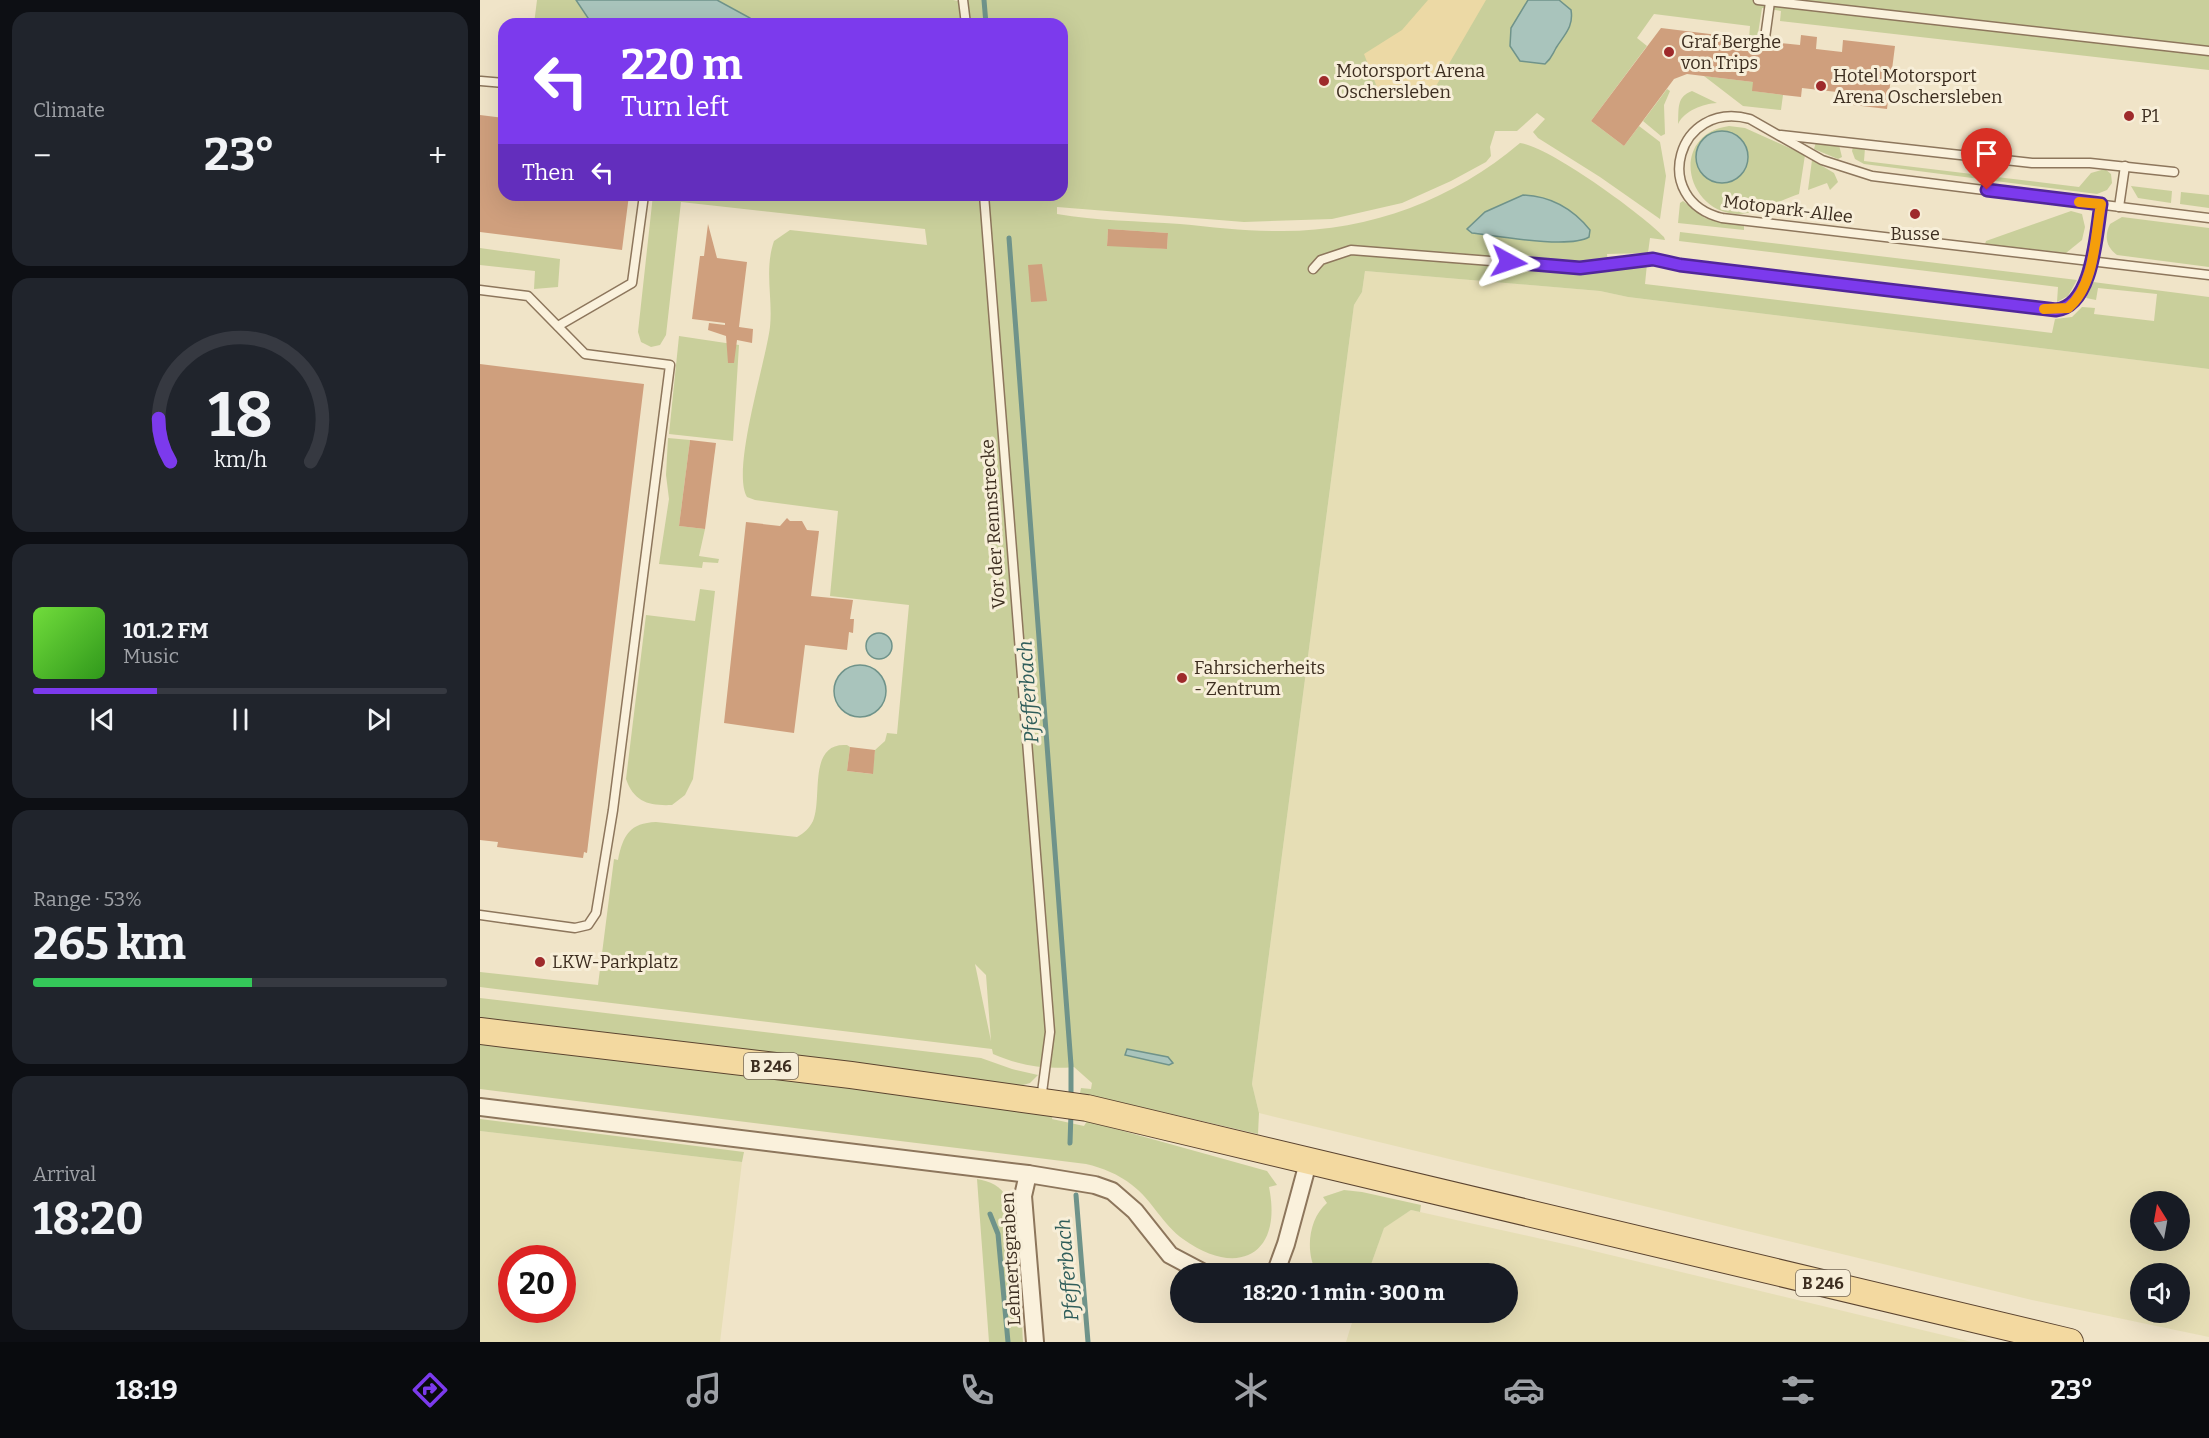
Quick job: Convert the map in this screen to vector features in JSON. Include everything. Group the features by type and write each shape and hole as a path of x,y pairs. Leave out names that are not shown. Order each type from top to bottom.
{"main road":[{"name":"B 246","path":"480,1030 1087,1108 2070,1342"}],"street":[{"path":"480,1107 1028,1174 1095,1185 1112,1191 1135,1211 1170,1255 1185,1263"},
{"path":"1279,1263 1309,1159"},
{"name":"Lehnertsgraben","path":"1028,1174 1023,1196 1035,1342"}],"lane":[{"path":"963,0 965,18"},
{"path":"1758,0 2209,51"},
{"path":"1765,38 1770,2"},
{"path":"481,81 498,82"},
{"name":"Motopark-Allee","path":"2209,218 1872,176 1822,160 1779,134 1739,116 1718,117 1702,124 1685,143 1678,163 1682,186 1690,200 1705,212 1722,218 2209,275"},
{"path":"1779,134 2032,163 2090,163 2174,172"},
{"path":"2119,207 2125,166"},
{"path":"558,326 632,283 643,201"},
{"name":"Vor der Rennstrecke","path":"984,201 1050,1032 1051,1102"},
{"path":"1313,269 1321,260 1351,250 1580,268 1653,259 1680,265 2056,310 2068,308 2075,303 2083,288 2091,261 2101,204"},
{"path":"480,290 528,297 585,354 670,365 613,810 596,913 588,925 575,928 480,915"}],"shaded area":[{"path":"1365,271 1600,291 1628,297 2209,369 2209,1337 2142,1323 2190,1323 2190,1263 2130,1263 2130,1320 2032,1300 1259,1113 1252,1084 1354,305 1362,292"},
{"path":"480,1131 742,1162 720,1342 480,1342"},
{"path":"1411,1210 1573,1246 1972,1342 1346,1342 1352,1323 1518,1323 1518,1263 1371,1263 1384,1227"}],"green space":[{"path":"537,0 576,0 588,18 535,18"},
{"path":"717,0 953,0 958,1 960,18 750,18"},
{"path":"966,0 2209,0 2209,70 1780,21 1781,11 1762,8 1757,40 1749,39 1750,26 1654,14 1637,38 1647,46 1591,121 1624,146 1639,126 1660,142 1666,176 1660,219 1600,177 1538,138 1533,132 1545,119 1537,113 1517,131 1495,131 1490,147 1491,156 1486,162 1451,181 1402,203 1332,219 1244,222 1057,207 1057,214 1072,216 1251,230 1309,230 1342,226 1406,210 1436,197 1494,164 1520,143 1534,147 1573,168 1617,198 1664,237 1665,240 1650,238 1648,253 1607,254 1609,272 1647,264 1645,284 2052,333 2055,319 2072,317 2082,307 2095,308 2094,314 2154,321 2157,294 2098,288 2096,300 2086,298 2093,282 2209,297 2209,369 1628,297 1600,291 1365,271 1362,292 1354,305 1252,1084 1259,1113 1258,1134 1080,1093 1081,1088 1091,1089 1092,1083 1074,1067 1053,1068 1022,1064 993,1054 992,1049 480,987 480,972 598,985 614,859 618,860 622,844 629,832 640,825 656,822 797,837 813,821 821,762 826,752 834,746 847,745 850,747 847,771 872,774 875,750 885,741 887,733 897,734 909,605 830,596 838,511 747,497 743,484 743,464 770,327 769,273 774,241 790,230 927,245 925,229 681,202 666,335 660,345 651,347 641,342 638,332 652,201 1068,201 1068,18 968,18","holes":["1108,229 1168,233 1167,249 1107,245","1467,229 1564,240 1472,233","975,964 986,975 991,1041"]},
{"path":"1704,76 1753,82 1753,91 1783,95 1781,110 1743,106"},
{"path":"1667,89 1670,91 1664,105 1665,134 1661,136 1643,121"},
{"path":"1692,91 1717,103 1695,109 1685,115 1678,124 1681,100"},
{"path":"1729,126 1745,128 1805,155 1799,194 1743,214 1719,210 1705,201 1696,188 1691,173 1691,157 1698,143 1710,132","holes":["1717,132 1744,143 1748,155 1747,163 1744,172 1712,181 1700,171 1700,147 1705,138 1710,135"]},
{"path":"1816,142 1839,145 1842,157 1838,159 1814,149"},
{"path":"1853,147 1865,148 1864,161 2079,187 2091,173 2105,169 2111,174 2112,183 2107,190 2097,194 1864,164 1855,159"},
{"path":"1812,160 1834,173 1838,182 1830,190 1827,183 1808,190"},
{"path":"2131,186 2172,191 2171,203 2138,198"},
{"path":"2181,192 2209,195 2209,208 2180,204"},
{"path":"1683,201 1705,218 1744,226 1744,230 1678,223 1680,203"},
{"path":"2071,211 2082,214 2085,227 2082,240 2066,253 1985,244 1986,241"},
{"path":"2122,217 2209,228 2209,267 2117,255 2108,245 2107,233 2110,224"},
{"path":"1680,232 2077,280 2068,296 2057,302 2058,287 1679,241"},
{"path":"480,248 560,259 558,287 534,289 535,271 480,265"},
{"path":"679,336 739,345 733,441 669,434"},
{"path":"668,438 690,440 679,526 705,529 699,556 719,559 718,563 703,562 702,568 659,564 669,499 666,475"},
{"path":"700,589 715,591 693,779 685,795 672,805 656,805 638,798 626,779 646,615 695,621"},
{"path":"480,998 981,1058 1038,1075 1030,1083 1016,1087 480,1021"},
{"path":"480,1042 849,1085 1053,1113 1052,1119 1084,1126 1087,1121 1267,1171 1277,1185 1269,1187 1272,1211 1269,1230 1262,1244 1252,1254 1238,1258 1221,1257 1203,1251 1183,1239 1169,1227 1146,1198 1127,1181 1098,1167 1086,1164 480,1089"},
{"path":"480,1119 744,1152 742,1162 480,1131"},
{"path":"977,1179 991,1183 1002,1190 1011,1210 1019,1267 1023,1342 989,1342"},
{"path":"1344,1190 1421,1205 1420,1212 1411,1210 1384,1228 1372,1263 1313,1263 1310,1236 1316,1218 1327,1203 1323,1197"}],"sand":[{"path":"1428,0 1486,0 1432,93 1380,95 1364,54 1402,30"}],"water":[{"path":"576,0 717,0 750,18 588,18"},
{"path":"1528,0 1559,0 1571,10 1572,16 1568,30 1545,64 1520,61 1510,46 1511,28"},
{"path":"1722,131 1732,133 1740,139 1746,147 1748,157 1746,167 1740,175 1732,181 1722,183 1712,181 1704,175 1698,167 1696,157 1698,147 1704,139 1712,133"},
{"path":"1523,195 1552,201 1568,210 1590,230 1589,237 1566,242 1550,242 1472,233 1467,229 1485,212"},
{"path":"879,633 888,637 892,646 888,655 879,659 870,655 866,646 870,637"},
{"path":"855,665 865,665 879,672 886,691 879,710 865,717 855,717 845,713 838,706 834,696 834,686 838,676 845,669"},
{"path":"1127,1049 1168,1057 1173,1063 1169,1065 1125,1055"}],"building":[{"name":"Hotel Motorsport Arena Oschersleben","path":"1661,28 1759,40 1765,44 1770,42 1800,45 1801,35 1817,37 1816,49 1842,52 1843,40 1895,46 1887,109 1836,103 1837,92 1802,88 1801,97 1783,95 1752,91 1753,82 1687,74 1674,79 1624,146 1591,121"},
{"path":"480,115 498,117 498,201 628,201 622,250 480,232"},
{"path":"708,224 717,258 747,262 739,327 753,329 752,343 737,340 734,363 728,363 726,336 708,330 709,323 725,325 725,323 692,319 700,256 704,256"},
{"path":"1108,229 1168,233 1167,249 1107,246"},
{"path":"1042,264 1047,301 1031,302 1028,265"},
{"path":"480,364 644,384 587,853 584,852 583,858 497,847 498,842 480,840"},
{"path":"690,440 716,443 705,529 679,526"},
{"path":"787,518 790,521 802,521 807,530 819,531 811,596 853,600 850,619 854,619 853,633 849,632 847,650 805,645 794,733 724,723 746,522 780,526"},
{"path":"850,747 875,750 873,774 847,771"}],"waterway":[{"name":"Pfefferbach","path":"984,0 986,18"},
{"name":"Pfefferbach","path":"1009,238 1071,1065 1071,1098"},
{"name":"Pfefferbach","path":"1070,1143 1071,1113"},
{"name":"Pfefferbach","path":"1076,1195 1088,1342"},
{"path":"990,1214 998,1234 1008,1342"}],"slow traffic":[{"path":"2044,309 2063,310 2075,303 2087,278 2101,204 2079,202"}],"place":[{"name":"Graf Berghe von Trips","path":"1669,52"},
{"name":"Motorsport Arena Oschersleben","path":"1324,81"},
{"name":"Hotel Motorsport Arena Oschersleben","path":"1821,86"},
{"name":"P1","path":"2129,116"},
{"name":"Busse","path":"1915,214"},
{"name":"Fahrsicherheits - Zentrum","path":"1182,678"},
{"name":"LKW-Parkplatz","path":"540,962"}],"route":[{"path":"1509,262 1580,268 1653,259 1668,260 1680,265 2056,310 2063,310 2075,303 2087,278 2101,204 1987,190"}]}
